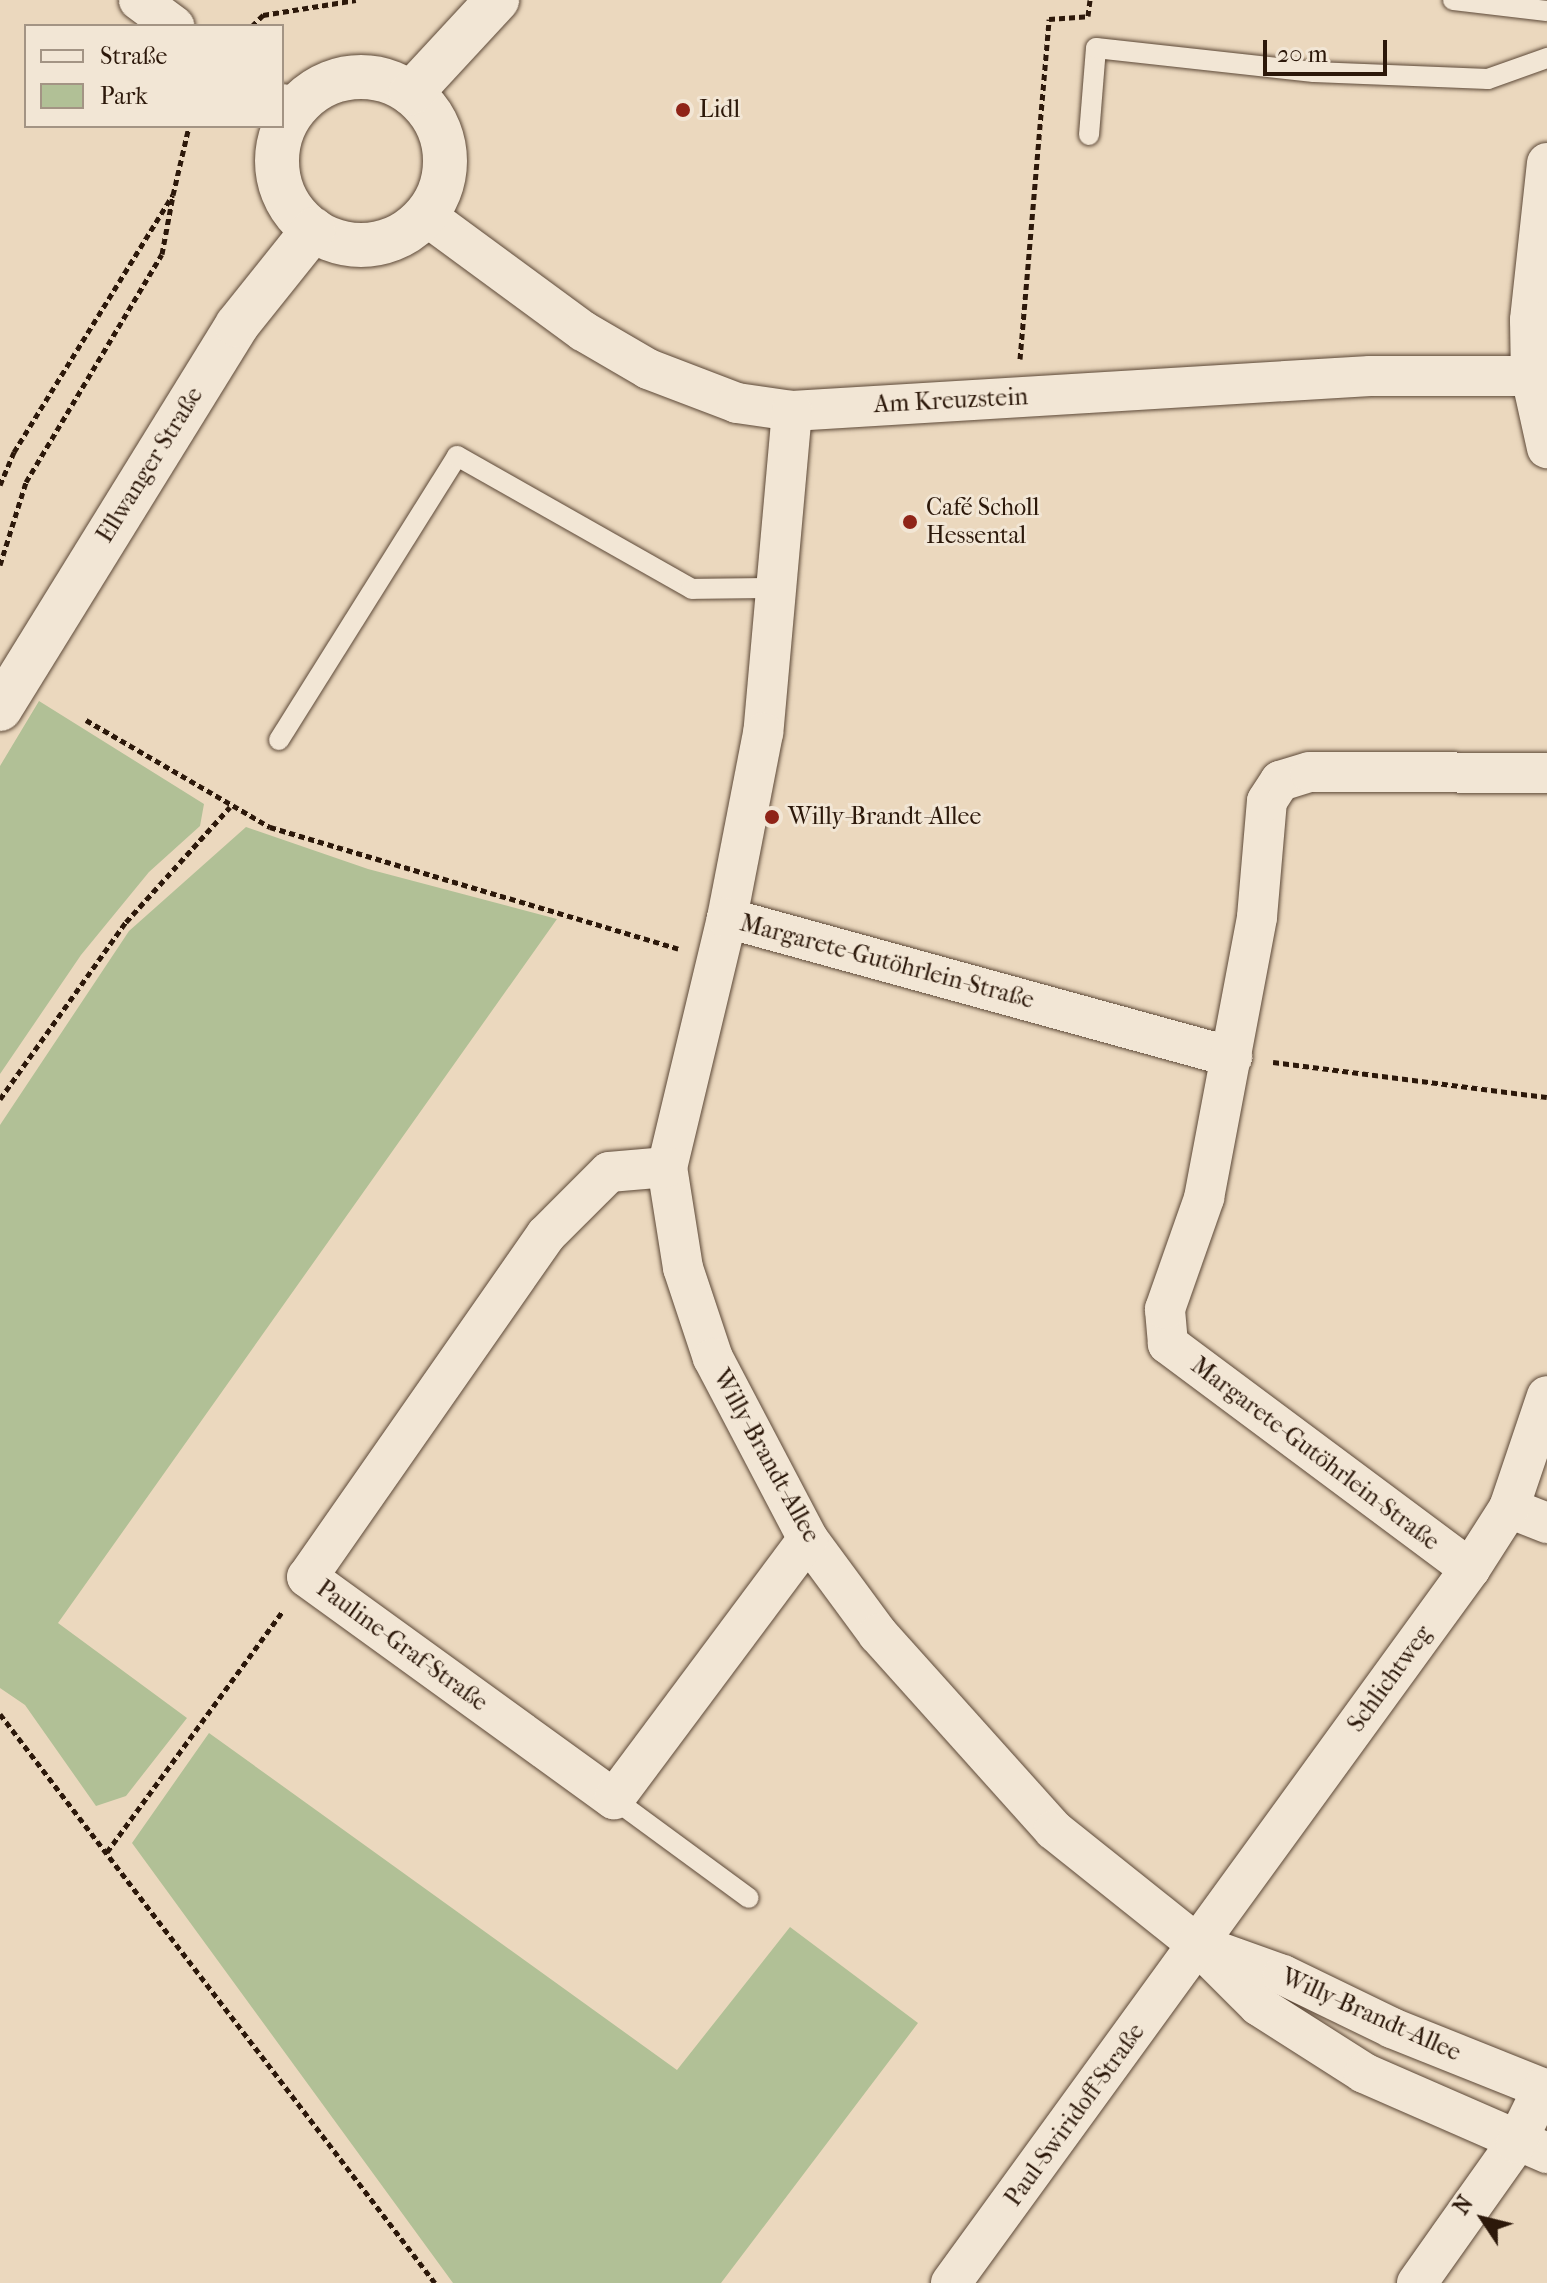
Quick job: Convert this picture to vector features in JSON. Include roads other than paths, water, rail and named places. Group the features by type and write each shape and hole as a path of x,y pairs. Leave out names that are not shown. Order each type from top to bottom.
{"main road":[{"path":"411,93 497,0"},
{"path":"283,128 277,162 287,200 313,230 335,241 384,242 407,232 425,215 440,192 445,165 443,138 431,113 411,93 388,81 362,76 335,80 287,108"},
{"name":"Ellwanger Straße","path":"0,709 237,325 313,230"}],"street":[{"path":"139,0 171,24"},
{"path":"1546,186 1538,320 1531,376 1547,448"},
{"name":"Am Kreuzstein","path":"425,215 583,331 648,369 737,403 792,411 1370,376 1531,376"},
{"name":"Willy-Brandt-Allee","path":"792,411 779,588 763,733 727,918 667,1167 683,1268 713,1358 808,1539 878,1634 1054,1830 1198,1945 1259,2006 1364,2073 1532,2148 1545,2089 1392,2028 1283,1975 1198,1945"},
{"name":"Margarete-Gutöhrlein-Straße","path":"1470,1569 1168,1344 1165,1309 1204,1198 1257,917 1267,801 1280,781 1310,772 1547,773"},
{"name":"Margarete-Gutöhrlein-Straße","path":"727,918 1232,1057"},
{"name":"Pauline-Graf-Straße","path":"614,1799 307,1577 546,1235 609,1172 667,1167"},
{"name":"Schlichtweg","path":"1198,1945 1470,1569 1509,1508 1547,1396"},
{"path":"1509,1508 1547,1523"},
{"path":"614,1799 808,1539"},
{"name":"Paul-Swiridoff-Straße","path":"951,2283 1198,1945"},
{"path":"1417,2283 1532,2148"}],"lane":[{"path":"1453,0 1547,11"},
{"path":"1089,135 1096,48 1314,72 1488,79 1547,58"},
{"path":"279,740 457,456 692,589 779,588"},
{"path":"614,1799 749,1898"}],"place":[{"name":"Lidl","path":"683,110"},
{"name":"Café Scholl Hessental","path":"910,522"},
{"name":"Willy-Brandt-Allee","path":"772,817"}]}
